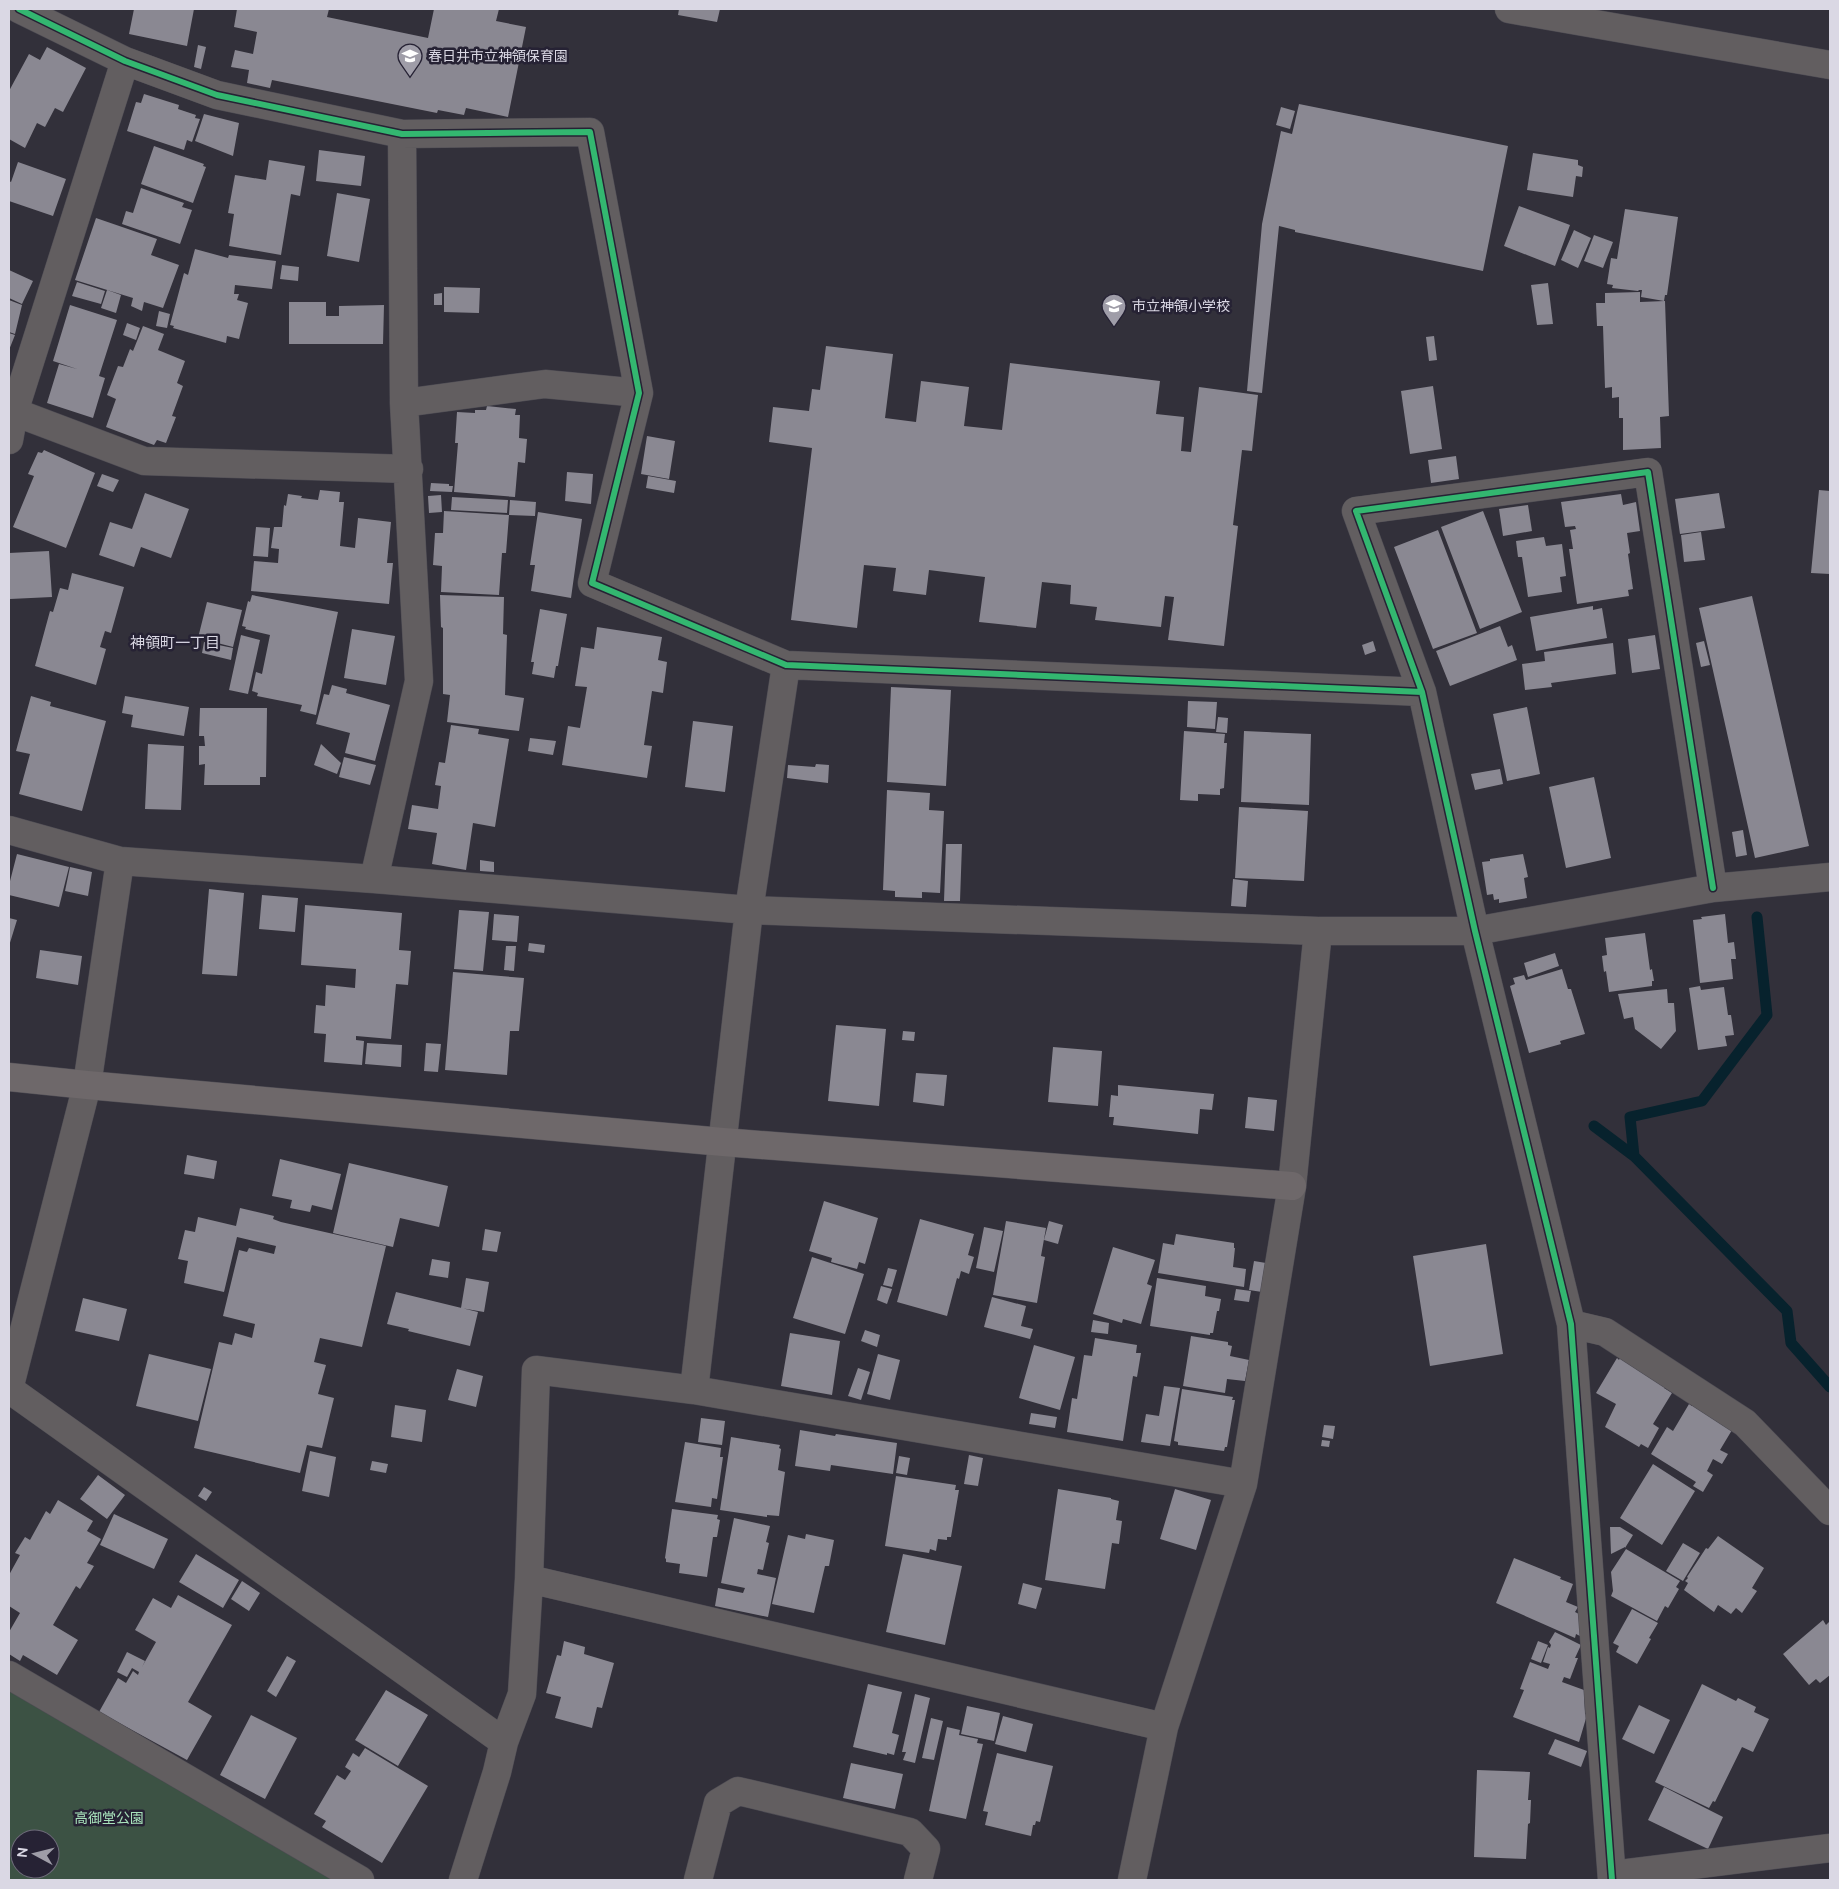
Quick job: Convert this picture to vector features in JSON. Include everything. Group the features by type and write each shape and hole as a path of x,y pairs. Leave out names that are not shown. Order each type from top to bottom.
{"street":[{"path":"19,9 125,60 217,95 402,134 590,132 639,393 592,583 786,665 1422,692"},
{"path":"1509,9 1830,65"},
{"path":"9,440 11,411 125,60"},
{"path":"374,878 419,681 404,404 402,134"},
{"path":"404,404 545,384 639,393"},
{"path":"11,411 144,461 409,469"},
{"path":"1713,888 1648,472 1356,511 1422,692 1475,931 1571,1324 1612,1877 1830,1848"},
{"path":"694,1390 749,910 786,665"},
{"path":"9,830 120,861 374,878 749,910 1318,931 1475,931 1713,888 1830,877"},
{"path":"120,861 88,1085 9,1389 504,1742"},
{"path":"1132,1880 1164,1727 1243,1484 1292,1186 1318,931"},
{"path":"9,1077 723,1142 1292,1186"},
{"path":"1571,1324 1604,1332 1745,1423 1830,1511"},
{"path":"463,1880 497,1772 504,1742 522,1694 529,1579 536,1370 694,1390 1243,1484"},
{"path":"529,1579 1164,1727"},
{"path":"9,1675 360,1880"},
{"path":"698,1880 718,1803 738,1790 910,1832 926,1849 918,1880"}],"green space":[{"name":"高御堂公園","path":"9,1687 334,1880 9,1880"}],"building":[{"path":"134,9 194,9 187,46 129,34"},
{"path":"237,9 329,9 327,17 428,38 434,9 499,9 496,21 526,27 508,117 466,108 464,115 438,110 437,113 272,80 270,88 247,83 249,70 231,67 235,50 253,54 257,32 234,27"},
{"path":"679,9 720,9 717,22 678,15"},
{"path":"198,45 206,47 201,69 194,67"},
{"path":"47,47 86,68 63,112 55,108 45,127 37,123 25,148 9,139 9,91 29,54 40,60"},
{"path":"144,94 179,105 178,109 196,115 195,118 200,119 192,142 187,140 184,150 127,131 136,102 141,103"},
{"path":"1299,104 1508,146 1483,271 1295,232 1295,230 1279,226 1262,393 1247,391 1262,224 1281,131 1292,134"},
{"path":"1281,107 1295,111 1290,129 1276,125"},
{"path":"204,114 239,123 233,156 195,141"},
{"path":"154,146 204,164 203,166 206,167 193,203 141,184"},
{"path":"319,150 365,156 361,186 316,181"},
{"path":"1533,153 1578,160 1578,165 1583,167 1582,177 1576,176 1573,197 1527,190"},
{"path":"269,160 305,166 300,196 291,194 281,255 229,246 234,214 228,213 235,175 266,180"},
{"path":"18,162 66,179 53,216 9,201 9,181 11,182"},
{"path":"141,188 184,203 182,207 192,210 180,244 122,224 126,211 133,213"},
{"path":"337,193 370,199 359,262 327,256"},
{"path":"1519,206 1570,225 1555,266 1504,246"},
{"path":"1625,209 1678,217 1667,295 1665,295 1664,301 1641,297 1642,290 1612,288 1613,285 1607,284 1611,258 1617,259"},
{"path":"96,218 157,239 151,255 179,265 163,308 144,302 142,311 131,306 133,298 75,280"},
{"path":"1574,230 1591,238 1578,268 1561,260"},
{"path":"1594,235 1613,242 1603,268 1584,261"},
{"path":"195,249 228,258 229,255 276,261 272,289 235,285 234,294 239,294 237,300 248,303 239,339 227,336 226,343 173,328 174,326 170,325 184,273 188,275"},
{"path":"282,265 299,267 298,281 280,279"},
{"path":"9,270 33,281 22,304 9,298"},
{"path":"77,282 105,291 101,304 72,296"},
{"path":"1548,283 1553,324 1537,325 1531,285"},
{"path":"444,287 480,288 479,313 444,312"},
{"path":"107,290 121,295 116,313 101,308"},
{"path":"1640,292 1640,302 1665,301 1669,416 1660,417 1661,448 1623,450 1623,418 1619,418 1619,397 1612,398 1612,387 1605,388 1603,326 1597,326 1596,303 1605,303 1605,293"},
{"path":"442,293 442,305 434,305 434,294"},
{"path":"9,300 22,305 15,334 9,332"},
{"path":"289,302 326,302 326,316 339,316 339,306 384,305 383,344 289,344"},
{"path":"70,305 117,320 99,376 105,378 93,418 47,403 59,364 77,369 53,361"},
{"path":"159,311 170,314 167,328 156,326"},
{"path":"127,323 140,328 136,340 123,335"},
{"path":"143,326 164,334 158,350 185,361 177,383 183,386 172,416 176,417 166,443 157,440 154,445 106,427 116,399 107,395 118,366 123,367 130,349 133,351"},
{"path":"9,333 15,335 9,350"},
{"path":"1434,336 1437,360 1429,361 1426,337"},
{"path":"826,346 893,354 885,418 916,422 921,381 969,387 964,426 1002,430 1010,363 1160,381 1156,414 1184,417 1181,451 1191,452 1199,387 1258,395 1252,451 1242,450 1233,525 1238,526 1224,646 1168,640 1174,597 1165,596 1161,627 1095,620 1097,607 1070,604 1071,585 1042,582 1036,628 979,622 985,577 929,570 926,595 893,591 896,568 864,565 857,628 791,620 812,448 769,442 773,407 809,411 812,389 820,390"},
{"path":"1433,386 1442,449 1410,454 1401,391"},
{"path":"487,406 516,409 515,415 520,415 519,438 527,439 525,463 518,462 515,497 454,492 458,443 455,443 457,412 475,413 475,410 486,410"},
{"path":"647,436 675,441 669,479 641,474"},
{"path":"44,450 95,473 66,548 13,527 34,476 28,474 38,452 42,453"},
{"path":"1456,456 1459,479 1431,483 1428,460"},
{"path":"567,472 593,474 591,504 565,501"},
{"path":"102,474 119,480 113,492 97,486"},
{"path":"648,476 676,481 674,493 646,488"},
{"path":"431,483 449,484 449,486 453,486 452,492 430,491"},
{"path":"320,490 340,492 339,502 344,502 340,546 355,548 358,518 391,522 387,563 393,563 389,604 251,591 254,561 278,563 279,549 271,548 274,527 282,527 284,505 286,506 288,494 318,500"},
{"path":"1819,490 1830,491 1830,574 1811,573"},
{"path":"145,493 189,509 171,558 141,547 134,567 99,555 110,522 132,529"},
{"path":"1719,493 1725,528 1680,534 1675,499"},
{"path":"1621,494 1623,505 1636,502 1640,531 1627,533 1633,589 1628,590 1629,596 1577,604 1569,549 1573,549 1570,530 1576,529 1575,526 1565,527 1561,502"},
{"path":"441,495 442,512 429,513 428,496"},
{"path":"452,497 508,500 507,513 451,510"},
{"path":"510,500 536,502 535,516 509,515"},
{"path":"1528,505 1532,531 1503,536 1499,509"},
{"path":"444,511 509,515 506,553 502,553 499,595 441,592 442,566 433,565 435,533 443,533"},
{"path":"1483,511 1522,612 1480,629 1441,527"},
{"path":"538,512 582,519 571,598 531,591 535,565 530,565"},
{"path":"256,527 270,528 268,557 253,556"},
{"path":"1438,530 1477,633 1433,649 1394,547"},
{"path":"1701,532 1705,560 1684,562 1681,535"},
{"path":"1544,537 1546,546 1562,544 1566,576 1560,577 1562,592 1528,597 1522,557 1518,557 1516,541"},
{"path":"49,551 52,597 10,599 9,553"},
{"path":"72,573 124,587 111,633 105,631 100,647 106,649 96,685 35,666 50,611 53,612 60,588 68,590"},
{"path":"252,595 338,612 316,715 300,711 302,705 257,696 258,693 252,691 256,672 262,674 270,635 245,629 246,627 242,626 248,601 250,602"},
{"path":"440,595 504,597 503,634 507,635 505,695 524,698 519,731 447,722 450,695 443,694 443,628 441,627"},
{"path":"1752,596 1809,846 1755,858 1699,608"},
{"path":"207,602 242,610 233,647 198,638"},
{"path":"1593,606 1593,610 1602,608 1607,638 1536,651 1530,617"},
{"path":"540,609 567,614 558,666 556,666 554,678 532,674 534,662 531,662"},
{"path":"1500,626 1508,647 1512,645 1517,660 1450,686 1436,651"},
{"path":"597,627 662,637 658,660 667,662 663,693 652,691 644,745 652,746 647,778 562,765 568,726 580,728 587,687 575,686 581,647 594,649"},
{"path":"352,629 395,636 386,685 344,678"},
{"path":"241,635 260,640 248,694 229,690"},
{"path":"1655,635 1660,669 1632,673 1628,639"},
{"path":"1373,641 1376,651 1365,655 1362,645"},
{"path":"1704,641 1710,665 1701,667 1696,643"},
{"path":"204,642 233,648 231,660 202,653"},
{"path":"1613,643 1616,674 1551,683 1552,687 1525,690 1522,664 1545,661 1544,652"},
{"path":"332,685 347,689 346,693 390,705 375,761 345,753 350,733 316,724 324,694 329,695"},
{"path":"891,687 951,690 946,786 887,782"},
{"path":"31,696 51,702 50,706 106,721 82,811 19,794 30,754 16,751"},
{"path":"125,696 189,707 184,736 131,727 133,715 122,713"},
{"path":"1188,701 1217,702 1215,729 1187,727"},
{"path":"1527,707 1540,774 1507,781 1493,714"},
{"path":"200,708 267,708 266,777 260,777 260,785 204,785 205,764 199,765 199,746 205,746 204,736 199,736"},
{"path":"1218,717 1228,718 1227,733 1216,732"},
{"path":"693,721 733,726 725,792 685,787"},
{"path":"451,725 479,729 478,734 509,739 495,827 473,823 466,870 432,864 437,833 408,829 412,805 438,809 441,786 435,785 439,762 445,763"},
{"path":"1184,731 1225,734 1224,743 1227,743 1224,788 1220,789 1220,795 1198,794 1198,801 1180,800"},
{"path":"1244,731 1311,734 1309,805 1241,802"},
{"path":"530,738 556,741 553,755 528,751"},
{"path":"148,744 184,746 181,810 145,809"},
{"path":"321,744 341,763 337,774 314,765"},
{"path":"344,757 376,765 370,785 339,777"},
{"path":"816,764 829,765 828,783 787,778 788,765 815,767"},
{"path":"1500,769 1503,784 1475,790 1471,774"},
{"path":"1594,777 1611,858 1566,868 1549,787"},
{"path":"887,790 930,793 929,810 944,811 940,893 922,892 922,898 895,897 895,891 883,890"},
{"path":"1239,807 1308,811 1304,881 1235,878"},
{"path":"1743,830 1747,855 1736,857 1732,832"},
{"path":"946,844 962,844 960,901 944,901"},
{"path":"17,854 69,867 59,907 9,895 9,885"},
{"path":"1523,854 1528,877 1524,878 1527,898 1499,903 1499,899 1494,900 1493,894 1487,895 1482,862"},
{"path":"480,860 494,862 494,872 480,871"},
{"path":"70,867 92,872 88,896 65,891"},
{"path":"1233,879 1248,881 1246,907 1231,906"},
{"path":"209,889 244,893 237,976 202,974"},
{"path":"262,895 298,898 295,932 259,929"},
{"path":"305,905 402,913 399,950 411,951 408,985 396,984 391,1039 356,1036 356,1040 364,1041 362,1065 324,1062 326,1034 314,1033 316,1005 325,1006 326,985 355,988 356,969 301,965"},
{"path":"459,910 489,912 483,971 454,969"},
{"path":"494,914 519,916 517,942 492,940"},
{"path":"1725,914 1728,943 1734,942 1736,959 1731,959 1733,979 1700,983 1693,920"},
{"path":"9,918 17,920 9,946"},
{"path":"1645,933 1650,970 1652,969 1654,981 1652,981 1652,986 1609,992 1602,956 1607,955 1605,938"},
{"path":"529,943 545,945 544,953 528,951"},
{"path":"506,946 516,946 514,971 504,970"},
{"path":"40,950 82,956 78,985 36,978"},
{"path":"1555,953 1559,966 1528,977 1524,963"},
{"path":"1562,969 1568,989 1571,989 1585,1034 1560,1041 1561,1044 1529,1053 1510,986 1515,984 1513,978 1524,975 1526,980"},
{"path":"453,972 524,978 519,1031 510,1031 507,1075 445,1070"},
{"path":"1700,986 1701,990 1724,987 1728,1015 1731,1015 1734,1035 1725,1036 1727,1046 1698,1050 1689,988"},
{"path":"1667,989 1668,1003 1674,1003 1676,1031 1661,1049 1635,1029 1633,1017 1624,1019 1618,994"},
{"path":"836,1025 886,1029 879,1106 828,1101"},
{"path":"903,1031 915,1032 914,1041 902,1040"},
{"path":"367,1043 402,1045 401,1067 365,1064"},
{"path":"426,1043 441,1044 438,1072 424,1071"},
{"path":"1053,1047 1102,1051 1098,1106 1048,1102"},
{"path":"916,1073 947,1075 944,1106 913,1102"},
{"path":"1118,1085 1214,1094 1212,1110 1200,1109 1198,1134 1113,1125 1114,1117 1109,1117 1111,1095 1118,1096"},
{"path":"1248,1097 1277,1100 1274,1131 1245,1128"},
{"path":"187,1155 217,1161 214,1179 184,1174"},
{"path":"280,1159 341,1174 332,1210 312,1205 310,1212 290,1208 292,1200 272,1196"},
{"path":"349,1163 448,1186 439,1227 400,1218 393,1247 333,1233"},
{"path":"824,1201 878,1218 865,1264 859,1262 857,1269 831,1262 832,1258 809,1251"},
{"path":"240,1208 274,1216 273,1219 281,1222 386,1246 362,1347 320,1338 314,1362 326,1365 318,1394 334,1398 322,1448 307,1445 300,1473 194,1448 219,1342 232,1345 235,1333 252,1338 255,1324 223,1316 239,1250 247,1252 249,1248 274,1254 276,1246 237,1237 224,1292 184,1283 188,1261 178,1259 185,1230 195,1232 198,1217 236,1226"},
{"path":"920,1219 974,1234 968,1255 974,1257 969,1274 961,1271 959,1279 957,1278 947,1316 897,1302"},
{"path":"1006,1221 1046,1228 1041,1256 1045,1257 1037,1303 993,1295"},
{"path":"1049,1221 1063,1225 1058,1244 1044,1240"},
{"path":"984,1227 1003,1231 994,1272 976,1268"},
{"path":"485,1229 501,1232 497,1252 482,1250"},
{"path":"1176,1234 1234,1243 1233,1267 1246,1269 1244,1287 1158,1273 1163,1243 1174,1245"},
{"path":"1486,1244 1503,1354 1430,1366 1413,1256"},
{"path":"1113,1247 1155,1260 1147,1284 1152,1286 1141,1324 1123,1319 1122,1323 1093,1314"},
{"path":"812,1257 864,1274 845,1334 793,1318"},
{"path":"432,1259 450,1262 448,1278 429,1275"},
{"path":"1254,1261 1266,1263 1262,1292 1249,1290"},
{"path":"888,1268 897,1270 892,1287 883,1285"},
{"path":"466,1278 489,1282 484,1312 461,1308"},
{"path":"1157,1278 1206,1286 1205,1296 1221,1299 1213,1333 1210,1333 1210,1335 1150,1326"},
{"path":"881,1286 892,1289 887,1304 877,1300"},
{"path":"1236,1289 1251,1291 1249,1302 1234,1300"},
{"path":"396,1292 478,1312 470,1346 387,1324"},
{"path":"992,1297 1026,1306 1021,1326 1033,1329 1030,1339 984,1327"},
{"path":"83,1298 127,1309 119,1341 75,1331"},
{"path":"1093,1320 1109,1323 1108,1334 1091,1332"},
{"path":"865,1330 880,1335 877,1347 861,1341"},
{"path":"790,1333 840,1341 832,1395 781,1386"},
{"path":"1191,1336 1228,1342 1228,1345 1232,1346 1230,1356 1249,1360 1245,1381 1227,1379 1225,1393 1183,1386"},
{"path":"1095,1338 1137,1345 1136,1353 1141,1353 1137,1377 1133,1376 1123,1441 1067,1432 1072,1398 1077,1399 1084,1355 1092,1356"},
{"path":"1034,1345 1075,1357 1060,1410 1019,1398"},
{"path":"149,1354 211,1369 198,1421 136,1406"},
{"path":"878,1354 900,1360 890,1400 867,1394"},
{"path":"1622,1354 1666,1384 1664,1388 1672,1393 1653,1424 1659,1428 1648,1448 1641,1444 1639,1447 1605,1427 1616,1404 1596,1393 1617,1358 1619,1360"},
{"path":"858,1368 870,1372 861,1400 848,1396"},
{"path":"457,1369 483,1376 476,1407 448,1400"},
{"path":"1164,1386 1180,1388 1170,1446 1141,1442 1146,1414 1159,1416"},
{"path":"1182,1389 1233,1397 1232,1400 1235,1400 1227,1447 1225,1447 1224,1451 1178,1445 1178,1442 1174,1441"},
{"path":"1696,1399 1732,1430 1720,1450 1728,1454 1722,1464 1713,1459 1707,1471 1713,1475 1703,1492 1693,1486 1696,1482 1651,1454 1667,1427 1673,1431 1689,1404 1692,1406"},
{"path":"395,1405 426,1410 422,1442 391,1437"},
{"path":"1031,1413 1057,1417 1055,1428 1029,1424"},
{"path":"701,1418 725,1421 722,1445 698,1442"},
{"path":"1324,1425 1335,1426 1333,1439 1322,1437"},
{"path":"800,1430 897,1443 893,1474 831,1465 830,1471 795,1466"},
{"path":"731,1437 780,1445 778,1470 785,1472 779,1516 767,1515 767,1517 720,1510"},
{"path":"1322,1440 1330,1441 1329,1447 1321,1446"},
{"path":"685,1442 721,1448 720,1457 723,1457 717,1499 712,1498 711,1507 675,1502"},
{"path":"310,1451 336,1457 329,1497 302,1491"},
{"path":"969,1455 983,1458 978,1486 964,1484"},
{"path":"899,1456 910,1458 907,1475 896,1473"},
{"path":"372,1461 388,1464 386,1473 370,1470"},
{"path":"1653,1464 1695,1491 1662,1545 1620,1518"},
{"path":"98,1475 125,1495 107,1519 80,1499"},
{"path":"896,1476 956,1485 955,1490 959,1490 951,1537 947,1537 947,1540 938,1539 936,1551 930,1549 929,1553 885,1546"},
{"path":"204,1487 212,1492 206,1501 198,1496"},
{"path":"1058,1489 1119,1501 1116,1520 1122,1521 1119,1544 1112,1543 1105,1589 1045,1580"},
{"path":"1175,1489 1211,1500 1196,1550 1160,1539"},
{"path":"58,1500 93,1521 87,1531 101,1539 87,1563 94,1566 80,1589 76,1586 53,1625 78,1640 57,1675 23,1655 20,1661 9,1654 9,1632 20,1613 9,1606 9,1575 20,1555 15,1553 25,1537 30,1540 46,1511 50,1514"},
{"path":"672,1509 718,1515 717,1519 720,1520 717,1537 713,1537 707,1577 679,1573 680,1564 666,1562"},
{"path":"114,1514 168,1539 154,1569 100,1545"},
{"path":"734,1518 770,1526 766,1542 769,1543 763,1570 758,1569 757,1574 776,1578 768,1617 715,1606 718,1588 743,1593 745,1588 721,1583"},
{"path":"1610,1527 1620,1527 1633,1535 1625,1548 1611,1554"},
{"path":"806,1534 834,1540 829,1566 825,1566 814,1613 772,1604 788,1535 805,1539"},
{"path":"1718,1536 1764,1568 1752,1588 1757,1591 1742,1613 1736,1608 1731,1614 1718,1605 1714,1612 1684,1590 1688,1583 1685,1581 1687,1577 1706,1548 1708,1549"},
{"path":"1683,1543 1700,1553 1683,1581 1666,1571"},
{"path":"1626,1549 1680,1581 1676,1587 1679,1589 1668,1608 1665,1606 1657,1621 1611,1596 1613,1591 1611,1572"},
{"path":"196,1554 239,1580 223,1608 179,1582"},
{"path":"903,1554 962,1566 945,1645 886,1632"},
{"path":"1514,1558 1561,1577 1560,1579 1573,1584 1566,1602 1578,1607 1575,1612 1579,1614 1582,1637 1576,1634 1575,1638 1496,1603"},
{"path":"242,1581 260,1593 249,1611 231,1599"},
{"path":"1023,1583 1042,1588 1036,1609 1018,1604"},
{"path":"178,1595 232,1625 188,1702 212,1716 187,1760 99,1712 118,1678 126,1683 133,1671 138,1675 139,1672 132,1668 127,1677 117,1672 127,1652 145,1661 142,1667 156,1642 135,1630 153,1598 171,1608"},
{"path":"1632,1609 1658,1623 1637,1664 1616,1652 1619,1646 1613,1643"},
{"path":"1823,1620 1826,1625 1830,1621 1830,1675 1820,1683 1816,1679 1809,1685 1783,1654"},
{"path":"1555,1632 1581,1645 1575,1658 1578,1658 1570,1679 1564,1677 1562,1682 1584,1690 1585,1714 1587,1715 1579,1742 1513,1717 1524,1690 1520,1689 1530,1662 1548,1669 1550,1664 1543,1662 1548,1647 1550,1648 1551,1645 1549,1642"},
{"path":"564,1641 585,1647 584,1654 614,1663 602,1708 597,1707 592,1728 555,1718 561,1697 546,1693 557,1655 561,1656"},
{"path":"1538,1641 1548,1645 1541,1663 1531,1659"},
{"path":"287,1656 296,1661 276,1697 267,1691"},
{"path":"868,1684 902,1692 892,1733 899,1735 894,1755 853,1747"},
{"path":"1702,1684 1736,1701 1738,1698 1756,1707 1754,1712 1769,1719 1753,1752 1742,1747 1715,1802 1713,1801 1709,1808 1655,1782"},
{"path":"386,1690 428,1715 398,1766 355,1740"},
{"path":"915,1694 930,1698 915,1763 903,1760 906,1752 902,1752"},
{"path":"1639,1705 1670,1720 1654,1754 1622,1739"},
{"path":"967,1706 1000,1713 994,1741 961,1734"},
{"path":"251,1715 297,1738 265,1799 220,1775"},
{"path":"1003,1716 1033,1724 1026,1752 995,1744"},
{"path":"931,1718 943,1721 934,1760 922,1758"},
{"path":"947,1727 960,1730 959,1735 978,1739 977,1743 983,1744 966,1819 929,1811"},
{"path":"1555,1739 1587,1751 1581,1767 1548,1754"},
{"path":"365,1748 428,1786 382,1863 322,1827 326,1821 314,1814 337,1775 345,1780 351,1771 345,1767 353,1753 359,1757"},
{"path":"997,1753 1053,1766 1040,1822 1036,1821 1035,1825 1033,1825 1031,1836 985,1825 988,1812 983,1811"},
{"path":"851,1763 903,1774 895,1809 843,1798"},
{"path":"1477,1770 1530,1772 1528,1800 1531,1800 1530,1823 1528,1824 1526,1859 1474,1857"},
{"path":"1664,1787 1723,1817 1708,1849 1648,1820"}],"waterway":[{"path":"1634,1156 1630,1117 1702,1101 1767,1015 1757,917"},
{"path":"1594,1126 1634,1156 1787,1311 1791,1343 1830,1387"}],"cycle path":[{"path":"19,9 125,61 217,95 402,134 590,132 639,393 592,583 786,665 1422,692"},
{"path":"1612,1880 1571,1324 1475,931 1422,692 1356,511 1648,472 1713,888"}],"place":[{"name":"春日井市立神領保育園","path":"410,77"},
{"name":"市立神領小学校","path":"1114,327"}],"district":[{"name":"神領町一丁目","path":"175,642"}]}
